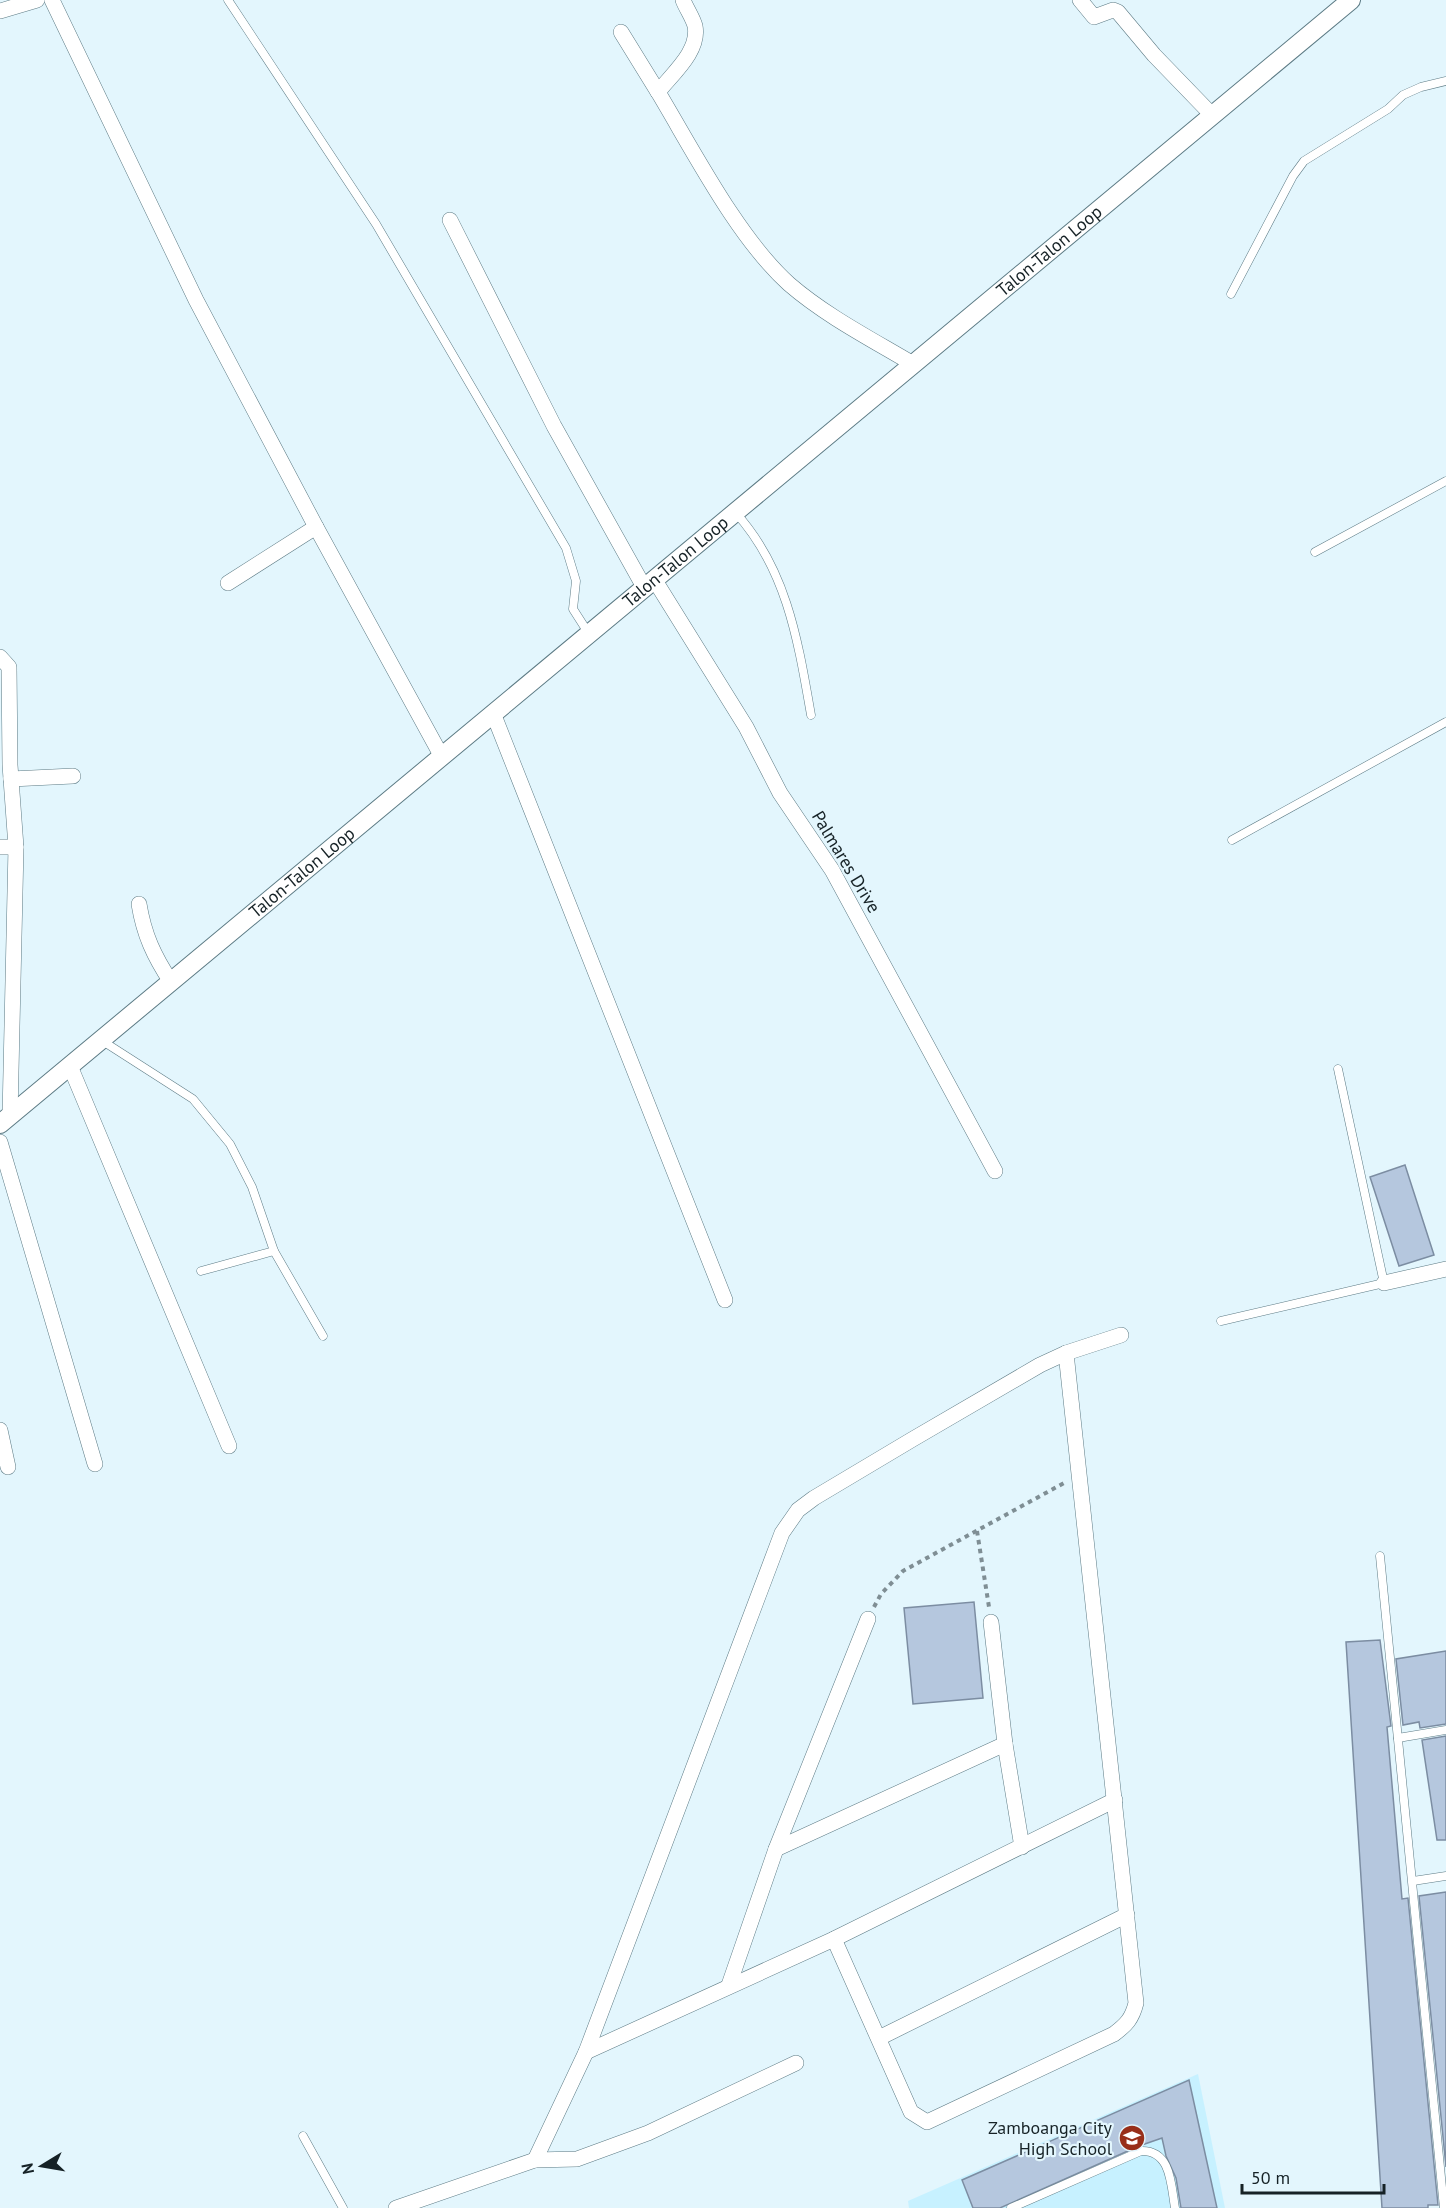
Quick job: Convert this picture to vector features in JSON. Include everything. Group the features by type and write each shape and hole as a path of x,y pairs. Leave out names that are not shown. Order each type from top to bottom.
{"street":[{"path":"0,10 37,0"},
{"path":"52,0 191,290 316,527 442,757"},
{"path":"658,92 687,57 695,38 695,25 682,0"},
{"path":"1080,0 1094,17 1113,10 1118,12 1154,55 1212,115"},
{"name":"Talon-Talon Loop","path":"5,1120 734,511 1351,0"},
{"path":"621,32 756,249 789,284 822,309 913,364"},
{"name":"Palmares Drive","path":"450,220 554,426 649,583 746,727 780,793 832,870 995,1171"},
{"path":"228,584 316,527"},
{"path":"0,657 9,667 11,779 16,847 5,1120"},
{"path":"493,713 725,1300"},
{"path":"11,779 73,776"},
{"path":"0,847 16,847"},
{"path":"139,904 143,930 153,955 171,982"},
{"path":"70,1066 229,1446"},
{"path":"0,1142 95,1464"},
{"path":"1384,1283 1446,1269"},
{"path":"535,2160 585,2052 782,1533 798,1510 814,1498 1001,1388 1066,1353 1121,1335"},
{"path":"834,1939 911,2112 927,2122 937,2120 1114,2034 1127,2025 1133,2015 1136,2003 1066,1353"},
{"path":"0,1430 8,1467"},
{"path":"729,1985 776,1849 868,1619"},
{"path":"991,1622 1005,1744 1022,1847"},
{"path":"776,1849 1005,1744"},
{"path":"585,2052 834,1939 1115,1800"},
{"path":"879,2038 1127,1915"},
{"path":"396,2208 535,2160 577,2159 648,2133 796,2063"}],"lane":[{"path":"228,0 376,224 566,548 576,581 573,609 588,633"},
{"path":"1231,294 1293,176 1304,162 1388,109 1403,95 1421,87 1446,81"},
{"path":"1315,552 1446,481"},
{"path":"734,511 767,553 779,579 801,652 811,715"},
{"path":"1232,840 1446,722"},
{"path":"101,1040 193,1099 230,1144 252,1187 274,1251 323,1336"},
{"path":"1221,1321 1384,1283 1338,1068"},
{"path":"201,1271 274,1251"},
{"path":"1380,1556 1444,2208"},
{"path":"1398,1738 1446,1730"},
{"path":"1413,1881 1446,1876"},
{"path":"303,2136 343,2208"},
{"path":"1011,2208 1130,2155 1152,2150 1159,2153 1164,2160 1175,2208"}],"path":[{"path":"868,1619 881,1594 903,1571 1078,1475"},
{"path":"977,1531 991,1622"}],"shaded area":[{"name":"Zamboanga City High School","path":"1198,2074 1225,2208 909,2208 908,2201"}],"building":[{"path":"1405,1165 1434,1255 1399,1266 1370,1177"},
{"path":"974,1602 983,1698 913,1704 904,1608"},
{"path":"1380,1640 1391,1726 1387,1727 1402,1899 1408,1898 1438,2205 1428,2205 1428,2208 1382,2208 1346,1642"},
{"path":"1446,1651 1446,1724 1420,1728 1419,1722 1403,1725 1396,1659"},
{"path":"1446,1736 1446,1840 1437,1840 1422,1740"},
{"path":"1446,1892 1446,2167 1419,1896"},
{"path":"1189,2080 1217,2208 1181,2208 1176,2178 1166,2156 1162,2138 1000,2208 973,2208 962,2180"}],"place":[{"name":"Zamboanga City High School","path":"1132,2138"}]}
